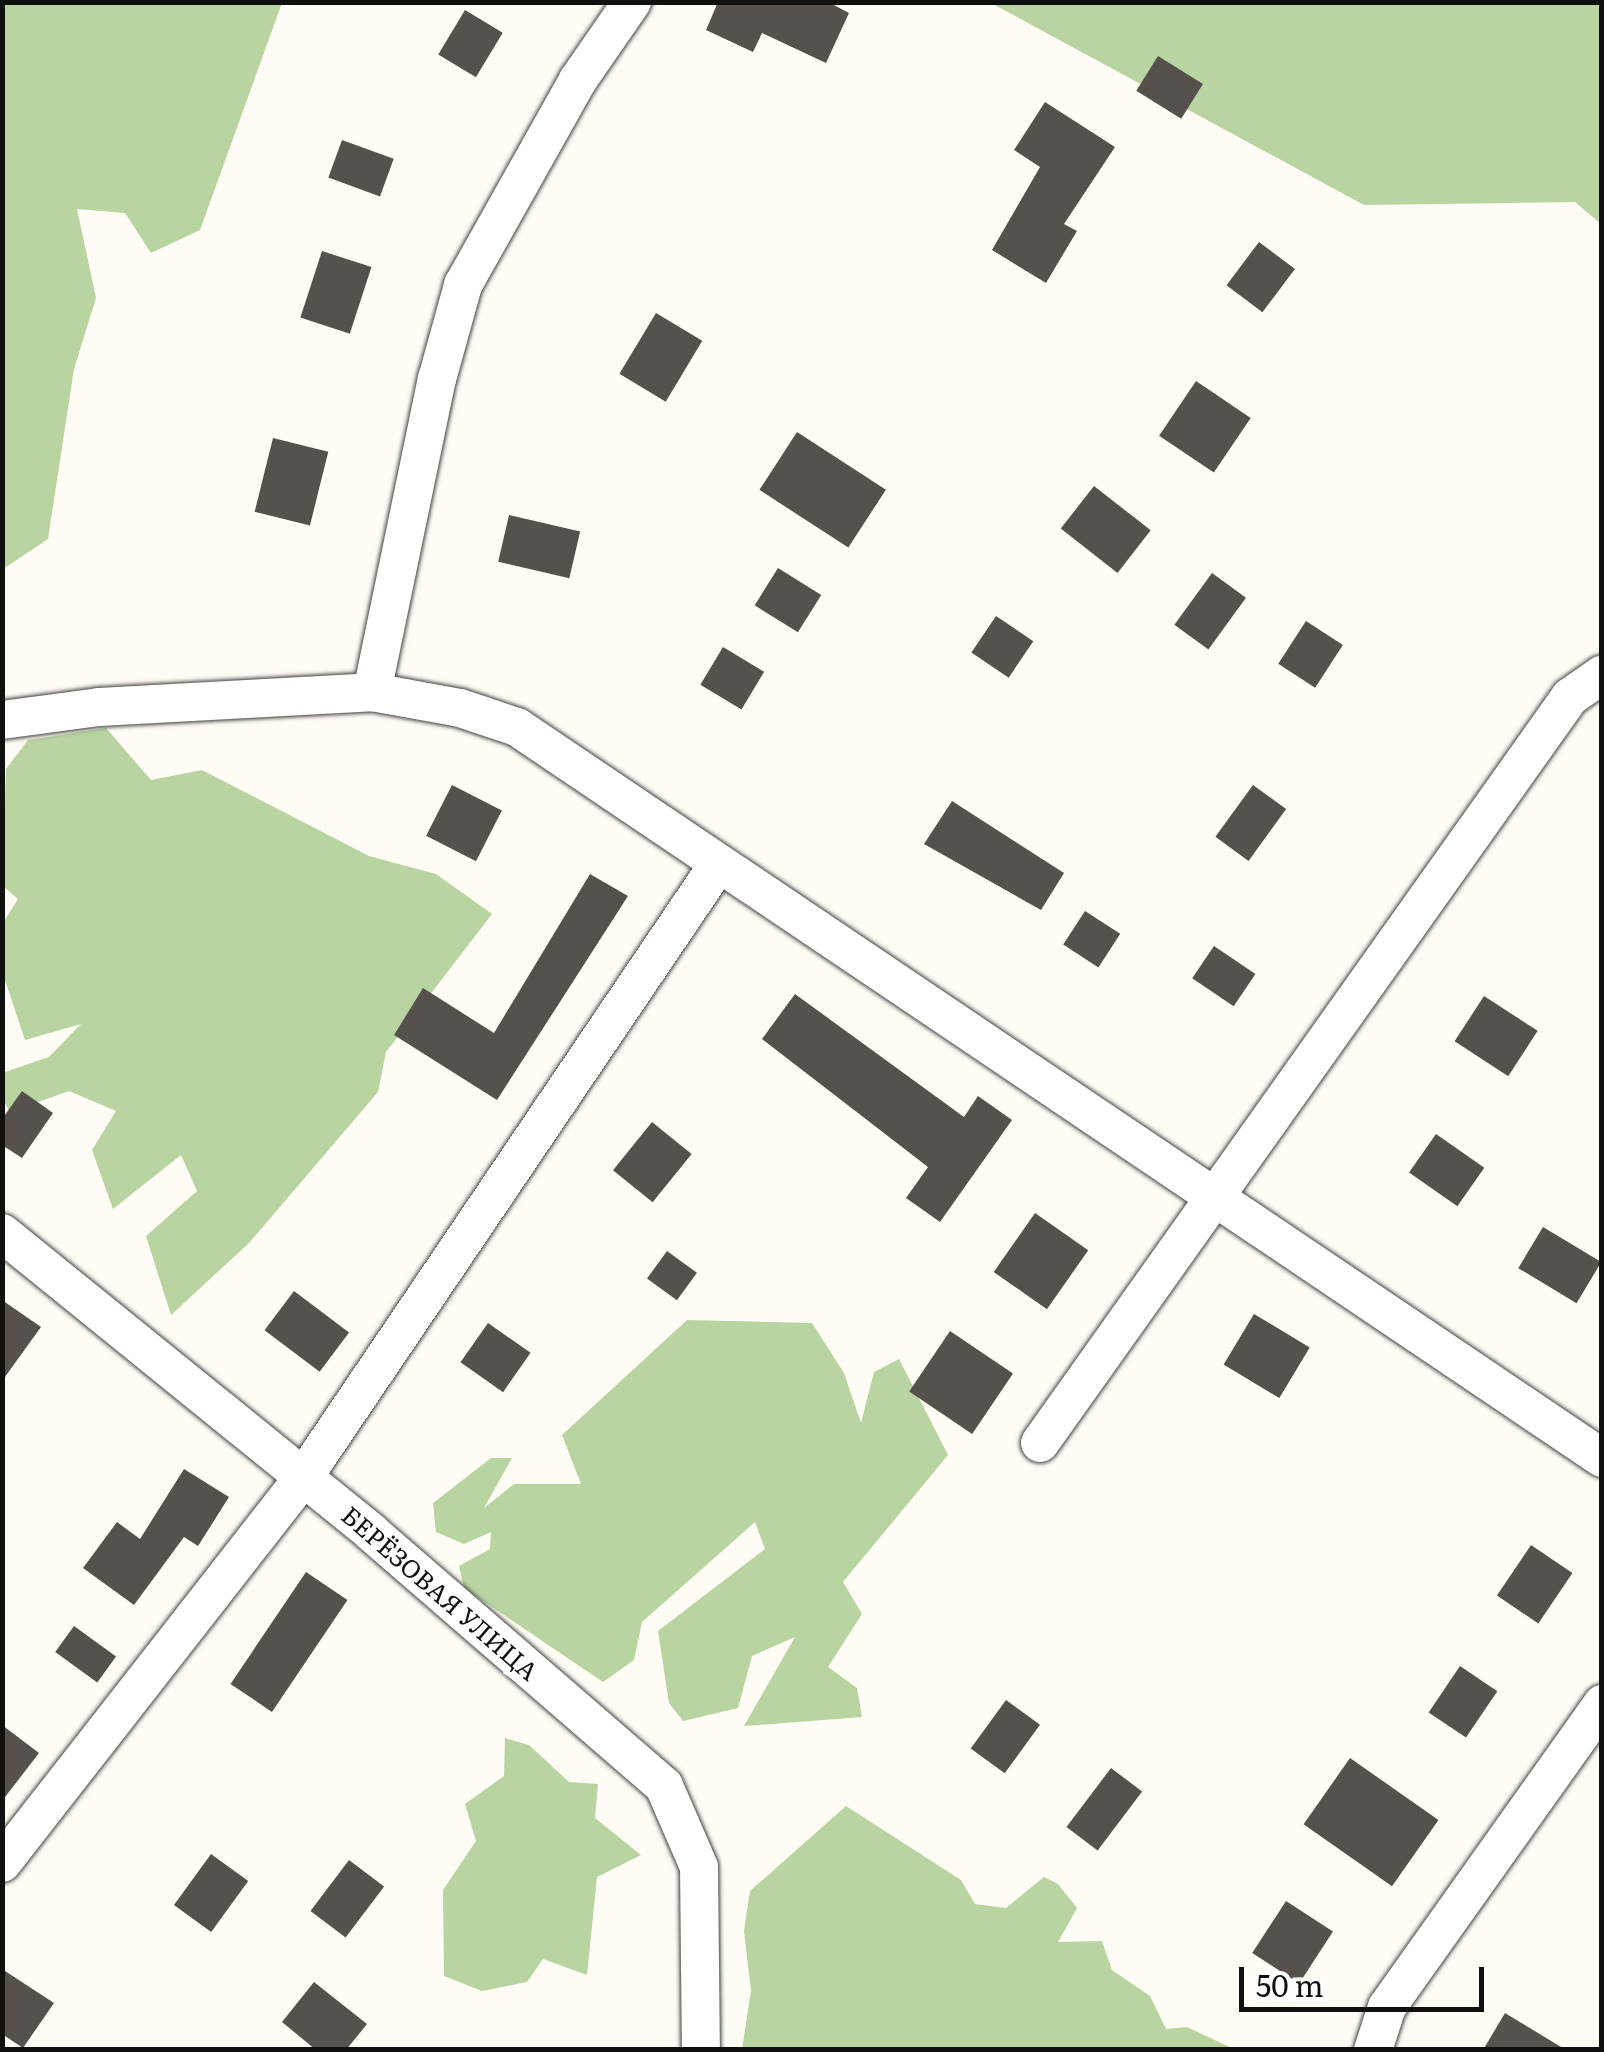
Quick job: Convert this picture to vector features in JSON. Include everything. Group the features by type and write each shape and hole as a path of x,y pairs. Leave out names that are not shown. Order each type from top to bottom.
{"street":[{"path":"372,692 436,379 463,285 568,96 632,2"},
{"path":"1040,1443 1570,697 1602,675"},
{"path":"2,720 98,707 372,692 460,708 517,728 1602,1458"},
{"path":"2,1863 303,1478 718,864"},
{"name":"БЕРЁЗОВАЯ УЛИЦА","path":"2,1233 303,1478 664,1786 699,1868 701,2050"},
{"path":"1374,2050 1387,2007 1602,1704"}],"green space":[{"path":"3,2 282,3 200,230 151,253 125,213 77,209 96,298 74,369 48,539 3,569"},
{"path":"991,3 1601,3 1601,224 1575,202 1364,205"},
{"path":"106,728 151,780 202,770 369,856 436,874 492,914 386,1052 378,1092 249,1243 171,1315 146,1236 197,1191 181,1155 113,1209 92,1150 116,1111 69,1091 10,1112 3,1100 2,1073 49,1057 81,1024 25,1040 3,974 3,923 18,899 3,886 6,769 28,740"},
{"path":"687,1320 812,1323 844,1373 861,1423 874,1372 899,1359 948,1455 843,1582 862,1614 828,1667 857,1688 862,1717 744,1726 795,1637 752,1656 738,1708 683,1721 669,1703 658,1631 765,1549 755,1522 642,1622 634,1660 603,1682 464,1588 459,1566 490,1549 491,1532 464,1544 436,1532 433,1503 491,1458 512,1458 484,1508 514,1484 581,1484 562,1435"},
{"path":"505,1738 529,1745 569,1782 598,1784 595,1818 641,1855 597,1877 587,1975 543,1959 527,1982 482,1991 444,1976 443,1890 476,1841 465,1804 504,1776"},
{"path":"846,1806 961,1880 975,1904 1006,1908 1044,1877 1058,1884 1077,1908 1058,1942 1102,1941 1112,1970 1150,1996 1166,2029 1187,2027 1234,2049 742,2049 751,1991 744,1931 750,1891"}],"building":[{"path":"718,2 828,2 849,13 826,63 762,33 753,52 706,30"},
{"path":"465,10 503,33 476,77 438,55"},
{"path":"1158,56 1203,84 1181,119 1136,91"},
{"path":"1045,102 1115,147 1064,224 1077,231 1046,283 992,250 1040,167 1014,150"},
{"path":"342,140 394,159 380,196 328,178"},
{"path":"1259,242 1295,269 1262,312 1227,285"},
{"path":"322,251 371,267 350,334 300,318"},
{"path":"656,313 702,341 666,402 619,374"},
{"path":"1196,381 1251,418 1214,473 1159,436"},
{"path":"797,432 886,490 848,548 759,490"},
{"path":"273,438 328,452 310,526 255,512"},
{"path":"1094,486 1151,530 1117,573 1061,529"},
{"path":"509,515 580,531 569,578 498,562"},
{"path":"778,568 821,595 798,632 755,605"},
{"path":"1212,573 1246,598 1208,649 1174,625"},
{"path":"996,616 1033,641 1009,678 971,652"},
{"path":"1306,621 1343,645 1315,688 1278,664"},
{"path":"723,647 764,672 741,709 700,685"},
{"path":"452,785 502,810 476,861 426,836"},
{"path":"1253,785 1286,809 1249,861 1215,837"},
{"path":"952,801 1064,873 1041,910 924,844"},
{"path":"590,874 628,896 497,1100 394,1035 423,988 494,1033"},
{"path":"1085,911 1120,934 1098,967 1063,945"},
{"path":"1214,946 1255,974 1234,1006 1192,978"},
{"path":"795,994 964,1117 978,1096 1012,1120 940,1222 906,1198 928,1167 762,1039"},
{"path":"1484,996 1538,1031 1508,1076 1455,1041"},
{"path":"22,1091 53,1113 22,1158 2,1145 2,1119"},
{"path":"652,1122 692,1154 653,1202 613,1170"},
{"path":"1436,1134 1484,1168 1457,1206 1409,1173"},
{"path":"1035,1213 1088,1250 1047,1309 994,1272"},
{"path":"1543,1227 1601,1262 1577,1303 1518,1268"},
{"path":"667,1251 697,1273 677,1300 647,1279"},
{"path":"294,1291 349,1333 320,1372 265,1330"},
{"path":"2,1300 41,1327 2,1381"},
{"path":"1254,1314 1310,1347 1279,1398 1224,1365"},
{"path":"488,1323 531,1353 503,1392 460,1362"},
{"path":"950,1331 1013,1373 972,1434 909,1392"},
{"path":"184,1469 229,1497 198,1546 184,1537 134,1605 83,1568 117,1522 140,1539"},
{"path":"1531,1545 1572,1573 1538,1624 1497,1596"},
{"path":"306,1572 347,1600 272,1712 231,1684"},
{"path":"74,1626 116,1657 97,1682 55,1652"},
{"path":"1460,1666 1497,1691 1466,1738 1429,1712"},
{"path":"1006,1700 1040,1725 1005,1773 971,1749"},
{"path":"2,1725 39,1753 2,1801"},
{"path":"1350,1758 1438,1820 1392,1886 1304,1824"},
{"path":"1111,1768 1142,1791 1098,1851 1066,1827"},
{"path":"211,1854 248,1881 211,1932 174,1905"},
{"path":"349,1860 384,1886 346,1938 310,1911"},
{"path":"1286,1901 1333,1931 1299,1983 1252,1953"},
{"path":"2,1969 54,2003 23,2048 2,2034"},
{"path":"314,1982 367,2024 346,2050 316,2050 282,2022"},
{"path":"1505,2013 1566,2050 1483,2050"}]}
